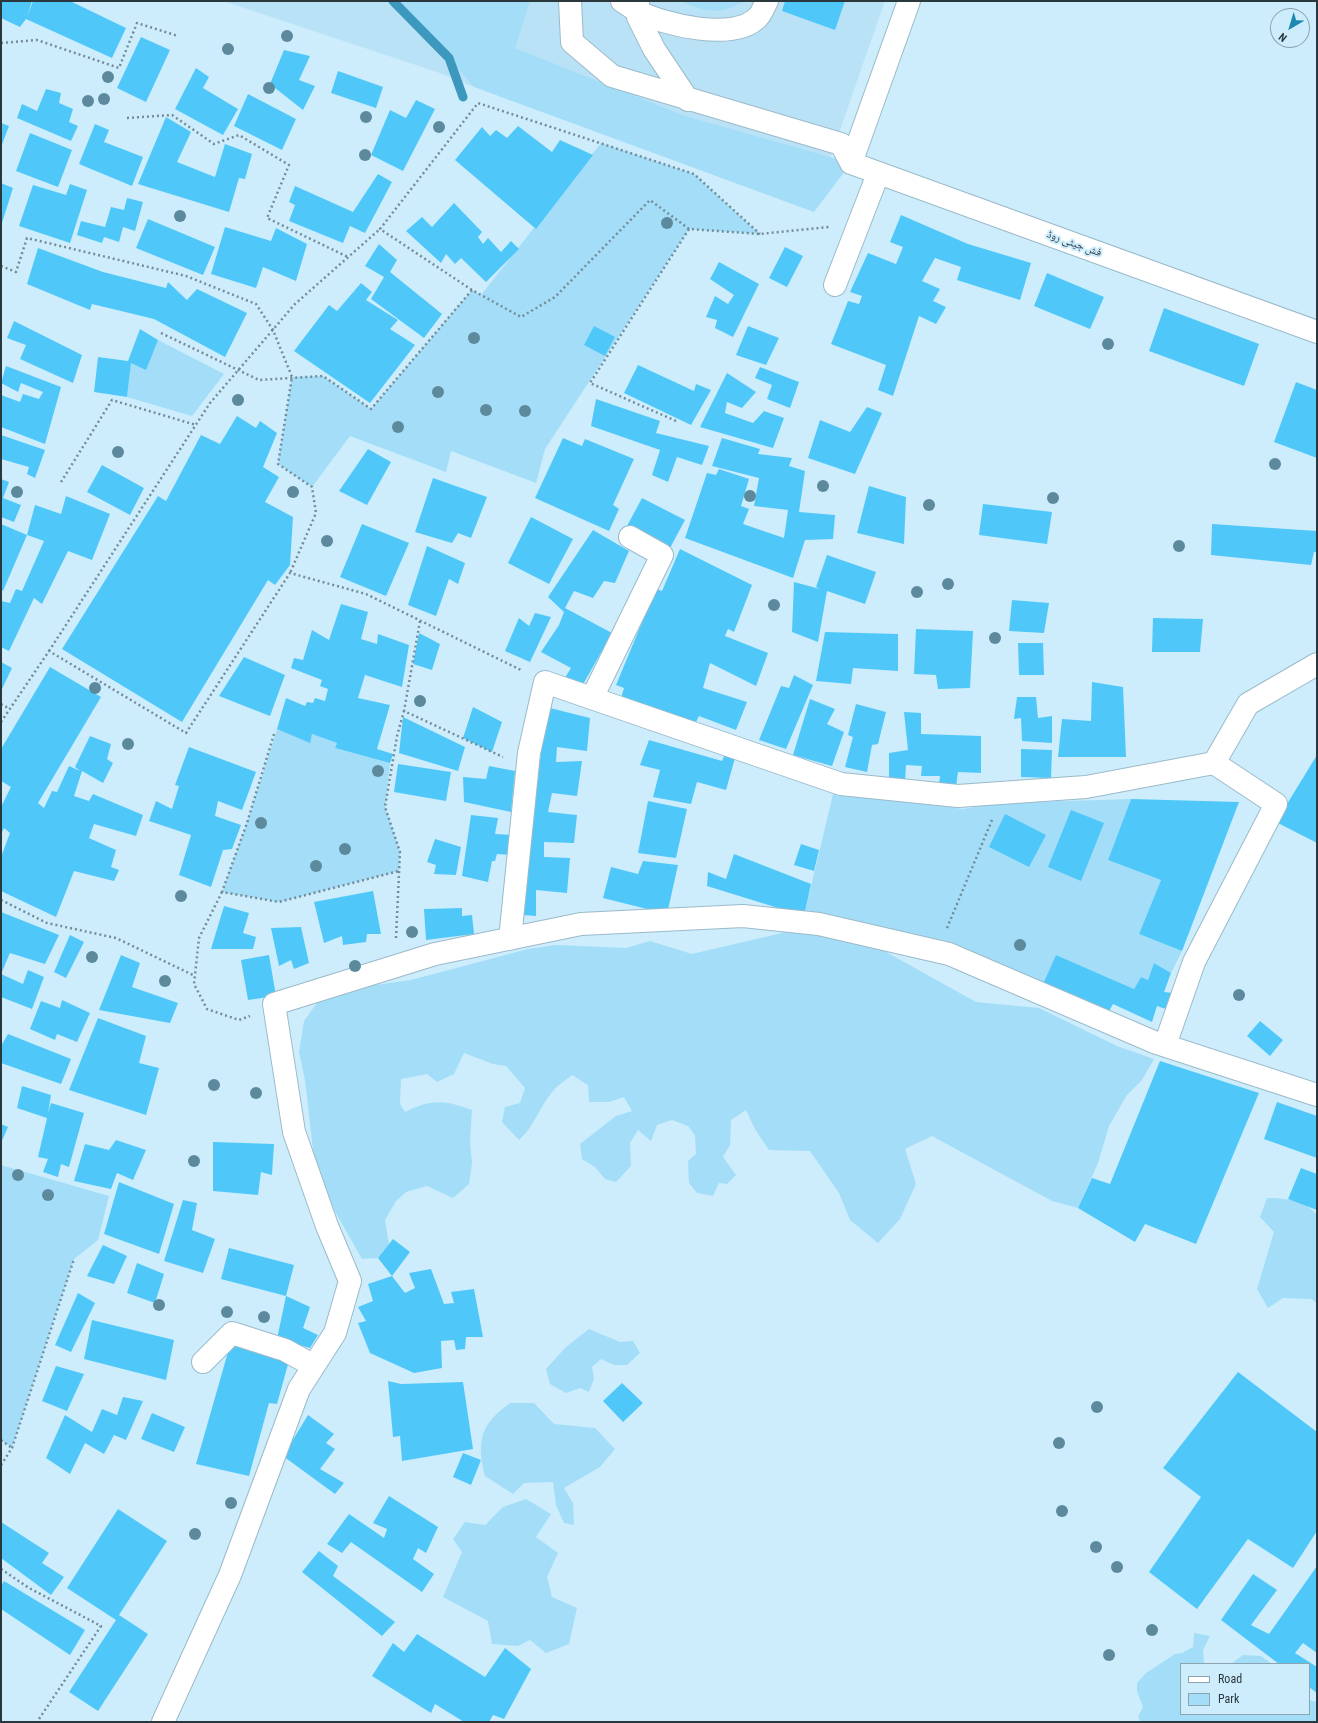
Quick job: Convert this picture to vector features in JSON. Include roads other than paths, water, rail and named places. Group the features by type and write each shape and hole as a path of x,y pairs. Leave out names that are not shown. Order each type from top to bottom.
{"street":[{"path":"570,1 572,42 612,76 688,100 841,144 851,163"},
{"path":"632,4 679,25 712,30 740,28 758,17 767,1"},
{"path":"851,163 909,1"},
{"path":"632,4 654,49 688,100"},
{"name":"فش جیٹی روڈ","path":"851,163 1317,332"},
{"path":"835,285 878,174"},
{"path":"592,698 662,554 630,538"},
{"path":"1214,764 1248,704 1317,664"},
{"path":"510,938 527,768 544,682 841,784 958,796 1086,787 1214,764 1276,804 1194,962 1165,1045"},
{"path":"164,1722 230,1575 299,1389 335,1333 350,1281 327,1226 294,1132 274,1004 435,954 581,924 743,916 819,924 949,954 1165,1045 1317,1095"},
{"path":"203,1362 232,1333 285,1350 314,1366"}],"waterway":[{"path":"393,1 449,58 463,97"}]}
